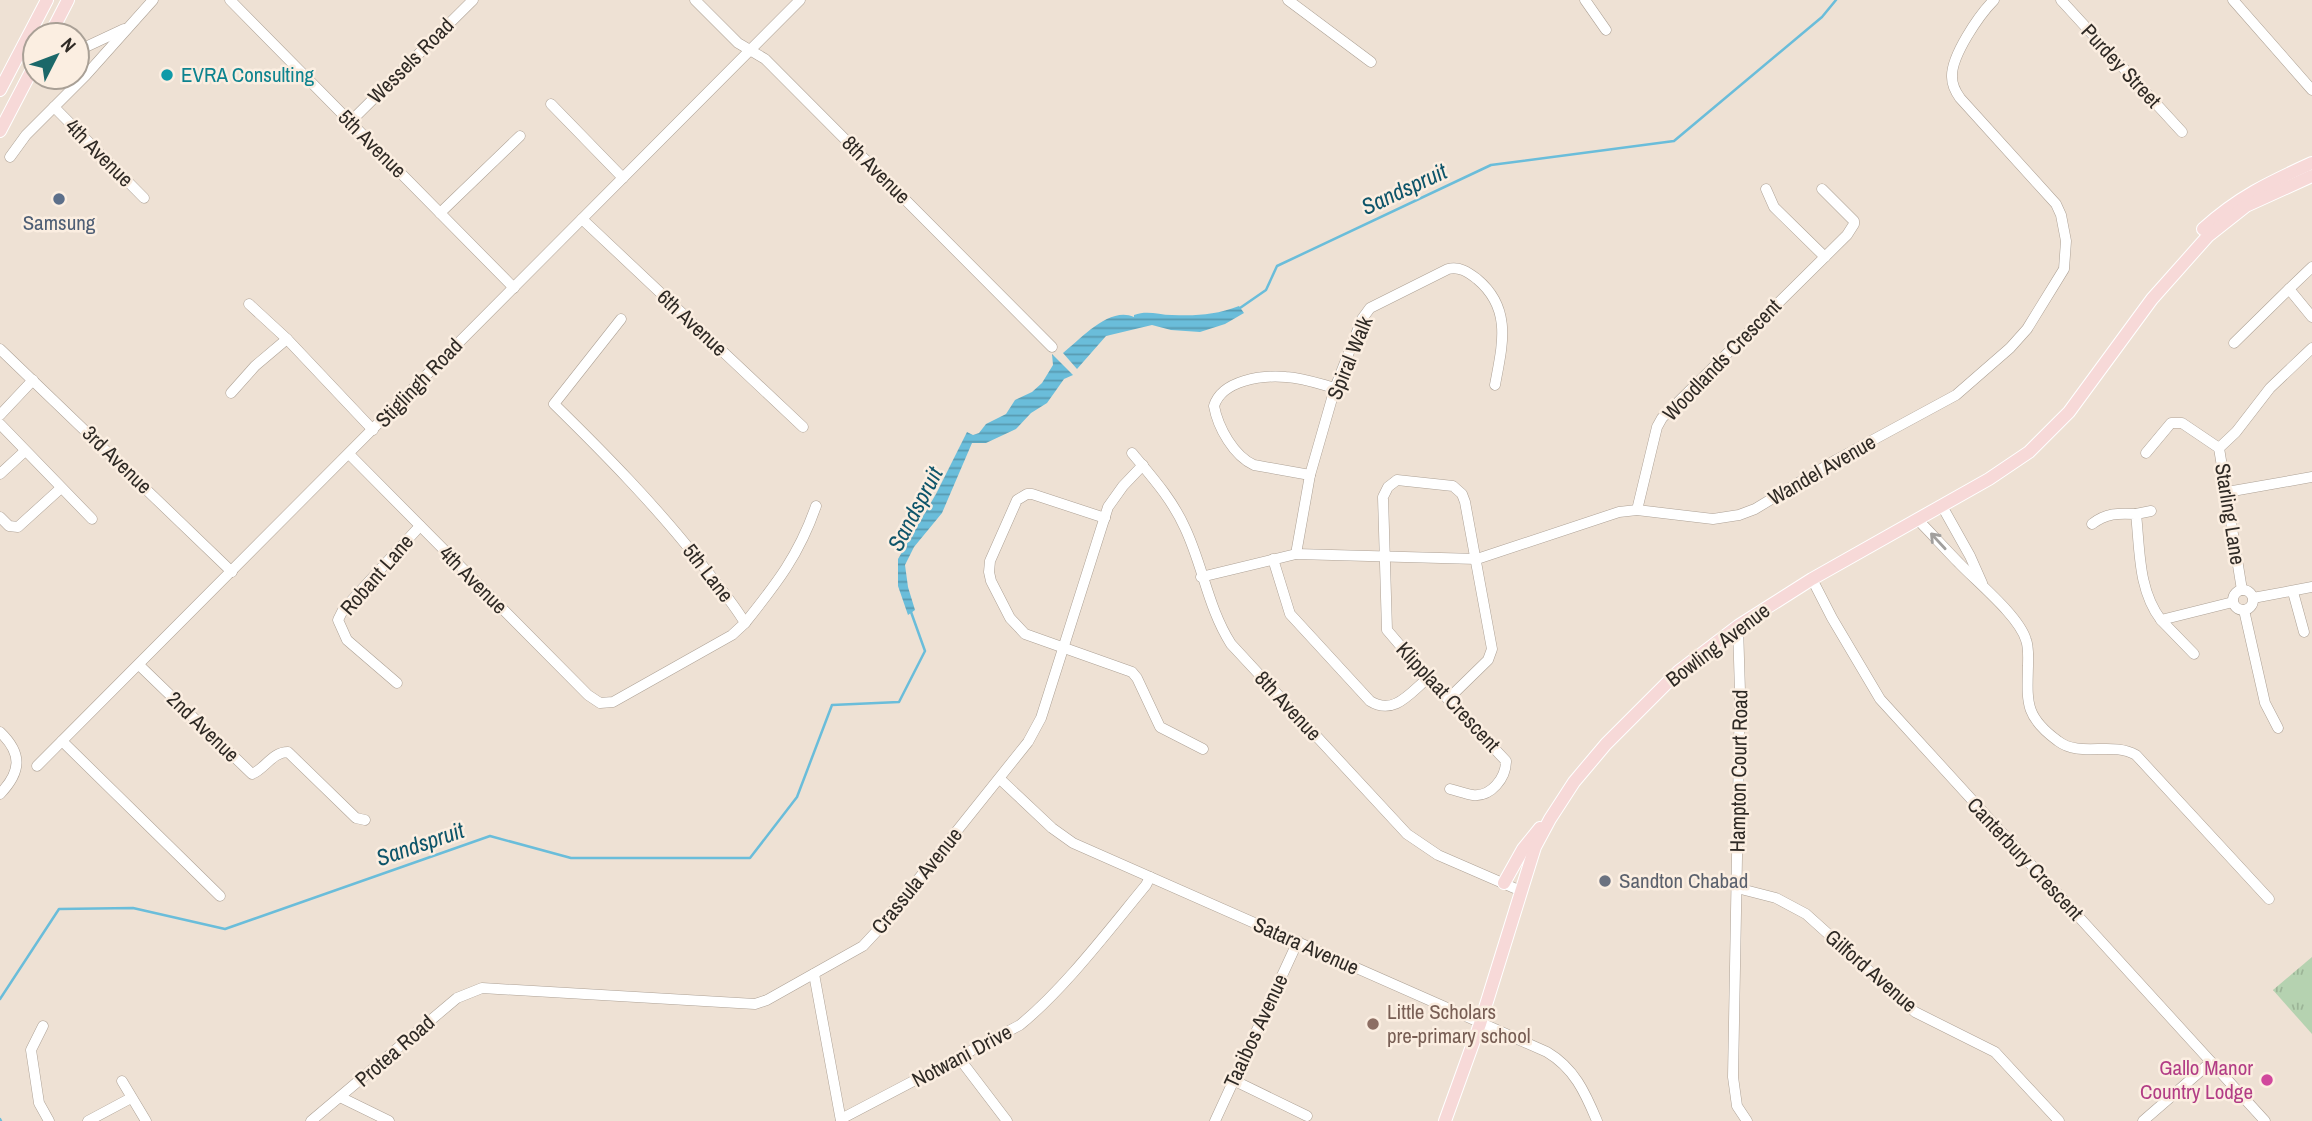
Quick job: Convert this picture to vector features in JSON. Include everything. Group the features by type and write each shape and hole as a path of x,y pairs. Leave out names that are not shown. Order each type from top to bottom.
{"main road":[{"path":"0,90 47,0"},
{"path":"57,21 68,0"},
{"path":"0,131 21,91"},
{"name":"Bowling Avenue","path":"2152,299 2157,284 2202,230 2223,210 2260,186 2312,163"},
{"name":"Bowling Avenue","path":"1445,1121 1480,1024 1535,847 1550,818 1591,760 1679,671 1738,626 1812,579 2015,463 2053,430 2085,392 2152,299 2199,246 2225,221 2260,198 2312,176"},
{"path":"1504,883 1528,841 1550,818"}],"street":[{"path":"91,65 153,0"},
{"name":"5th Avenue","path":"230,0 514,288"},
{"name":"Wessels Road","path":"350,122 472,0"},
{"name":"8th Avenue","path":"695,0 738,43 765,59 1052,347"},
{"name":"Stiglingh Road","path":"37,766 800,0"},
{"path":"1288,0 1371,62"},
{"path":"1585,0 1605,30"},
{"name":"Wandel Avenue","path":"1201,577 1296,554 1477,559 1619,512 1637,510 1713,519 1739,515 1755,509 1836,460 1956,395 2010,348 2027,329 2064,269 2066,241 2056,204 1960,97 1951,79 1959,53 1984,10 1994,0"},
{"name":"Purdey Street","path":"2061,0 2182,132"},
{"path":"2234,0 2312,90"},
{"path":"91,45 127,28"},
{"path":"10,157 26,135 68,91"},
{"path":"551,104 623,178"},
{"name":"4th Avenue","path":"54,107 144,198"},
{"path":"440,213 520,136"},
{"path":"1766,188 1773,205 1825,257"},
{"name":"Woodlands Crescent","path":"1637,510 1657,427 1662,418 1847,235 1854,224 1822,189"},
{"name":"6th Avenue","path":"582,219 803,427"},
{"name":"Spiral Walk","path":"1296,554 1310,475 1335,388 1362,319 1370,308 1454,267 1471,274 1483,284 1498,307 1504,333 1494,385"},
{"path":"2234,343 2312,267"},
{"path":"2289,289 2312,317"},
{"path":"249,304 287,339 373,430"},
{"name":"5th Lane","path":"600,703 614,702 732,635 745,623 731,601 664,516 554,404 621,319"},
{"path":"231,393 255,366 287,339"},
{"name":"Starling Lane","path":"2242,590 2219,448 2236,432 2270,388 2312,348"},
{"name":"3rd Avenue","path":"0,349 232,572"},
{"path":"1310,475 1247,462 1233,448 1214,406 1220,395 1239,382 1249,380 1290,377 1335,388"},
{"path":"0,415 33,380"},
{"path":"2146,453 2171,423 2182,423 2219,448"},
{"path":"0,424 92,519"},
{"path":"0,474 25,451"},
{"name":"8th Avenue","path":"1132,453 1169,497 1181,519 1220,626 1231,644 1391,818 1414,839 1438,855 1521,891"},
{"name":"4th Avenue","path":"349,454 588,695 600,703"},
{"name":"Crassula Avenue","path":"482,988 755,1003 767,1000 863,946 1028,742 1041,718 1065,649 1108,508 1123,486 1143,465"},
{"path":"2227,492 2312,477"},
{"name":"Klipplaat Crescent","path":"1450,789 1474,795 1490,791 1497,785 1506,767 1503,756 1428,678 1387,630 1383,497 1388,487 1397,480 1449,485 1457,489 1465,502 1477,559"},
{"path":"0,517 9,526 18,527 61,488"},
{"path":"1105,518 1027,494 1015,503 990,561 991,580 1014,625 1025,634 1132,672 1138,678 1160,727 1203,748"},
{"path":"745,623 797,553 816,506"},
{"path":"1942,506 1970,556 1982,585"},
{"path":"2092,524 2109,514 2151,511"},
{"path":"2136,514 2144,586 2152,608 2194,654"},
{"path":"1918,520 2020,628 2026,640 2027,699 2034,716 2062,744 2081,748 2125,750 2136,755 2269,899"},
{"name":"Robant Lane","path":"397,683 347,640 338,620 343,610 420,526"},
{"path":"1273,559 1287,609 1293,618 1370,701 1384,707 1393,707 1428,678"},
{"path":"1448,699 1488,660 1492,649 1477,559"},
{"name":"Canterbury Crescent","path":"1812,579 1880,699 2265,1121"},
{"path":"2253,598 2312,587"},
{"path":"2242,590 2250,593 2253,598 2252,604 2244,610 2236,608 2233,602 2234,596 2242,590"},
{"path":"2293,592 2304,632"},
{"path":"2161,620 2233,602"},
{"path":"2244,610 2264,703 2278,728"},
{"name":"Hampton Court Road","path":"1738,626 1740,650 1733,1077 1737,1106 1747,1121"},
{"name":"2nd Avenue","path":"139,665 252,774 257,773 276,755 288,752 356,818 365,820"},
{"path":"0,794 12,782 17,768 16,753 4,736"},
{"path":"62,741 220,896"},
{"name":"Satara Avenue","path":"1000,779 1052,828 1073,843 1560,1059 1577,1078 1597,1121"},
{"name":"Notwani Drive","path":"841,1120 1008,1034 1036,1013 1150,877"},
{"name":"Gilford Avenue","path":"1737,888 1783,901 1806,914 1915,1012 1995,1052 2059,1121"},
{"name":"Taaibos Avenue","path":"1214,1121 1298,941"},
{"path":"814,974 841,1120"},
{"name":"Protea Road","path":"311,1121 457,998 482,988"},
{"path":"43,1026 30,1050 39,1103 49,1121"},
{"path":"959,1058 1007,1121"},
{"path":"2143,1121 2211,1062"},
{"path":"1233,1080 1307,1116"},
{"path":"122,1081 146,1121"},
{"path":"340,1097 389,1121"},
{"path":"88,1121 131,1098"}],"green space":[{"path":"2312,957 2312,1034 2273,990"}],"water":[{"path":"1239,306 1244,313 1225,324 1200,332 1171,330 1152,325 1106,336 1077,369 1063,353 1096,326 1115,316 1134,317 1148,313 1198,315"},
{"path":"1052,354 1073,375 1064,379 1047,403 1031,413 1016,429 986,443 972,443 942,513 914,547 905,565 915,610 908,615 898,586 898,559 936,494 967,432 973,435 979,433 986,424 1006,414 1015,400 1032,392 1042,383 1053,365"}],"waterway":[{"name":"Sandspruit","path":"1240,308 1266,290 1277,266 1491,165 1674,141 1822,17 1836,0"},
{"name":"Sandspruit","path":"0,999 59,909 133,908 225,929 490,836 571,858 750,858 797,797 832,705 899,702 925,651 911,612"}],"place":[{"name":"EVRA Consulting","path":"167,75"},
{"name":"Samsung","path":"59,199"},
{"name":"Sandton Chabad","path":"1605,881"},
{"name":"Little Scholars pre-primary school","path":"1373,1024"},
{"name":"Gallo Manor Country Lodge","path":"2267,1080"}]}
